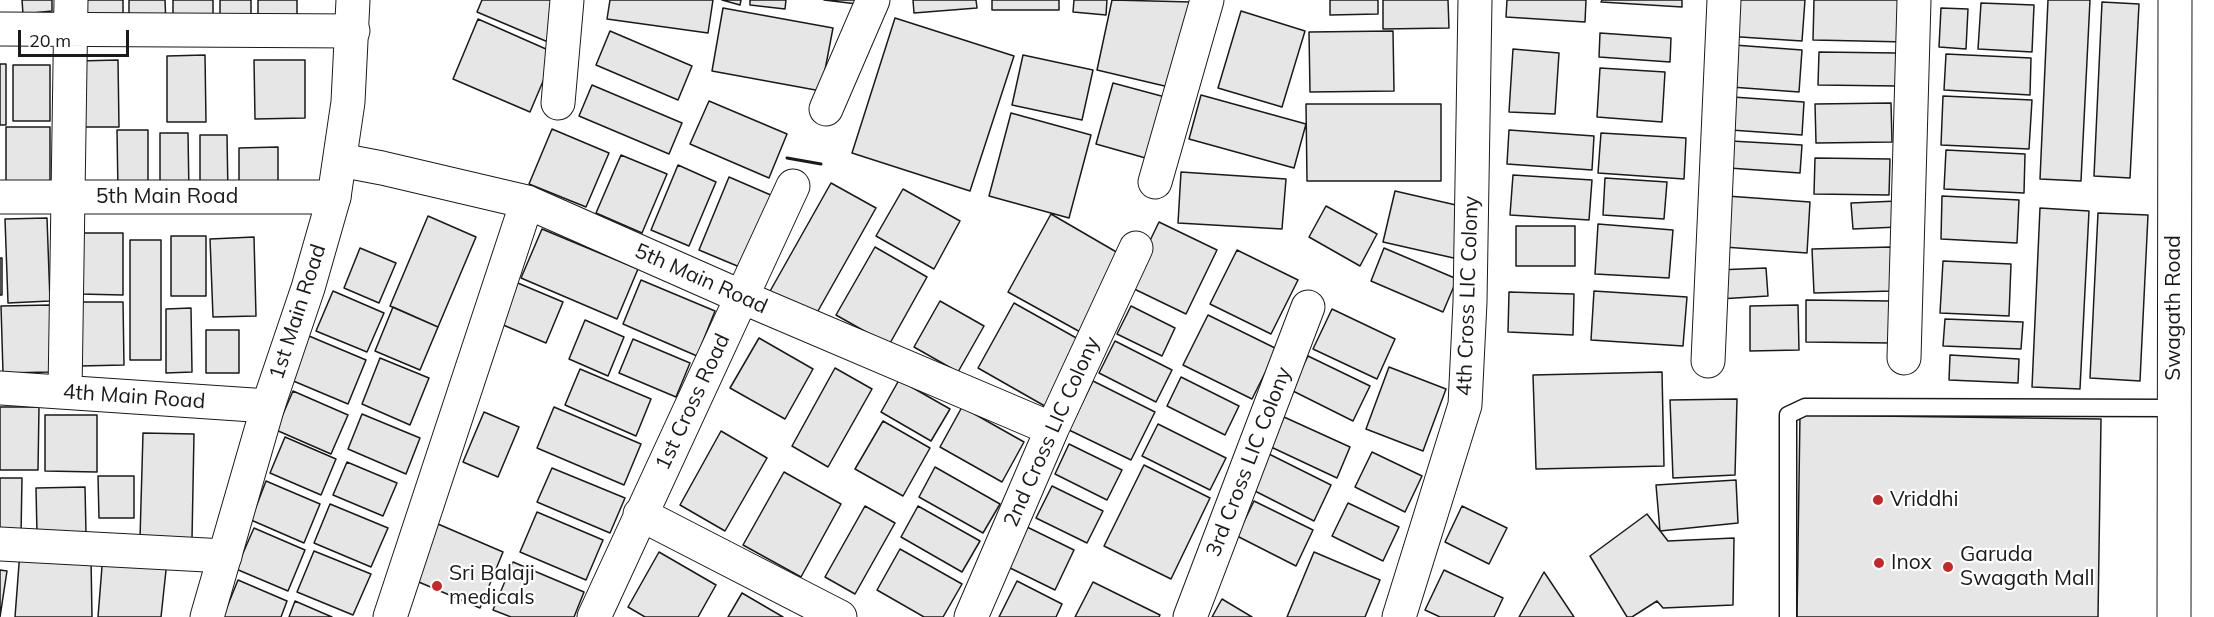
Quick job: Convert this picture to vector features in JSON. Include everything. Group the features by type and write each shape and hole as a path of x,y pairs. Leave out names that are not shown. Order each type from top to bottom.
{"street":[{"path":"558,103 567,0"},
{"path":"826,109 873,0"},
{"path":"1155,182 1207,0"},
{"name":"4th Cross LIC Colony","path":"1399,617 1465,405 1470,291 1475,0"},
{"path":"1708,361 1724,0"},
{"path":"1904,358 1914,0"},
{"name":"Swagath Road","path":"2174,617 2175,0"},
{"path":"65,392 71,15"},
{"path":"0,29 71,15 353,15"},
{"name":"1st Main Road","path":"207,617 268,406 308,288 334,197 348,102 353,15"},
{"name":"5th Main Road","path":"340,160 526,202 1052,429"},
{"name":"1st Cross Road","path":"594,617 792,186"},
{"name":"5th Main Road","path":"0,198 334,197"},
{"path":"390,617 526,202"},
{"name":"2nd Cross LIC Colony","path":"971,617 1052,429 1136,248"},
{"name":"3rd Cross LIC Colony","path":"1190,617 1308,307"},
{"name":"4th Main Road","path":"0,388 268,406"},
{"path":"640,514 840,617"},
{"path":"0,543 225,556"}],"lane":[{"path":"1788,617 1788,415 1805,407 2174,408"}],"building":[{"path":"22,0 52,0 52,11 23,14"},
{"path":"82,0 123,0 123,29 83,29"},
{"path":"129,0 165,0 166,25 129,26"},
{"path":"173,0 213,0 213,14 173,15"},
{"path":"220,0 251,0 251,27 220,27"},
{"path":"258,0 297,0 297,26 258,26"},
{"path":"482,0 561,0 548,42 477,12"},
{"path":"610,0 713,0 708,33 607,19"},
{"path":"722,0 741,0 740,5"},
{"path":"750,0 786,0 785,9 750,5"},
{"path":"824,0 857,0 857,4"},
{"path":"913,0 976,0 977,8 914,13"},
{"path":"992,0 1059,0 1059,10 992,10"},
{"path":"1074,0 1107,0 1106,15 1073,12"},
{"path":"1112,0 1192,2 1173,88 1097,70"},
{"path":"1330,0 1378,0 1378,14 1330,15"},
{"path":"1383,0 1448,0 1449,28 1383,29"},
{"path":"1507,0 1586,0 1585,22 1506,17"},
{"path":"1602,0 1682,0 1682,7 1601,2"},
{"path":"1728,0 1805,0 1802,41 1725,36"},
{"path":"1814,0 1908,0 1907,42 1813,40"},
{"path":"2048,0 2090,0 2081,181 2040,179"},
{"path":"2102,2 2139,4 2130,178 2094,176"},
{"path":"1981,3 2034,5 2032,52 1978,49"},
{"path":"723,8 833,28 821,91 712,71"},
{"path":"1941,8 1968,9 1966,49 1939,47"},
{"path":"1241,11 1305,31 1282,107 1218,88"},
{"path":"895,18 1014,56 970,191 852,153"},
{"path":"478,19 555,53 530,112 453,79"},
{"path":"610,31 692,66 678,100 596,65"},
{"path":"1393,31 1394,91 1310,92 1309,32"},
{"path":"1600,33 1671,38 1670,62 1599,57"},
{"path":"1734,45 1802,50 1799,92 1731,87"},
{"path":"1513,49 1559,53 1555,114 1509,112"},
{"path":"1819,52 1897,53 1897,86 1818,85"},
{"path":"1946,54 2031,58 2030,95 1944,90"},
{"path":"205,55 206,122 167,122 167,56"},
{"path":"1023,55 1093,70 1082,120 1012,105"},
{"path":"118,60 119,127 79,127 78,61"},
{"path":"254,60 305,60 305,118 255,119"},
{"path":"0,64 6,64 6,125 0,125"},
{"path":"13,65 50,65 50,121 13,121"},
{"path":"1600,68 1665,72 1662,122 1597,117"},
{"path":"1113,83 1165,97 1149,159 1096,144"},
{"path":"592,85 682,123 669,154 579,116"},
{"path":"1201,95 1306,124 1294,168 1189,139"},
{"path":"1943,96 2032,100 2029,149 1941,145"},
{"path":"1733,97 1804,102 1802,135 1731,130"},
{"path":"709,101 787,134 769,178 690,144"},
{"path":"1891,103 1892,142 1816,143 1815,104"},
{"path":"1306,104 1441,104 1441,181 1307,181"},
{"path":"1011,113 1091,135 1069,218 989,196"},
{"path":"6,127 50,127 50,188 6,189"},
{"path":"552,129 609,153 586,207 529,184"},
{"path":"117,130 148,130 148,192 118,192"},
{"path":"1509,130 1594,136 1592,170 1507,164"},
{"path":"160,133 188,133 189,193 160,193"},
{"path":"1601,133 1686,138 1684,179 1598,173"},
{"path":"200,135 227,135 228,194 200,194"},
{"path":"1731,141 1802,145 1800,173 1729,168"},
{"path":"278,147 278,194 239,194 239,148"},
{"path":"1946,150 2025,154 2024,193 1944,189"},
{"path":"621,155 667,174 642,233 596,213"},
{"path":"1815,158 1890,159 1889,195 1814,194"},
{"path":"678,165 716,182 689,246 651,230"},
{"path":"1181,172 1286,179 1282,229 1178,223"},
{"path":"1513,175 1592,180 1589,220 1510,215"},
{"path":"729,177 773,196 742,268 699,250"},
{"path":"1605,178 1667,182 1664,219 1603,215"},
{"path":"831,183 876,208 814,318 769,293"},
{"path":"903,189 960,221 934,269 876,236"},
{"path":"1395,191 1469,208 1458,259 1383,242"},
{"path":"1727,196 1810,202 1807,253 1724,247"},
{"path":"1942,196 2019,200 2017,243 1941,239"},
{"path":"1897,201 1898,227 1853,229 1851,203"},
{"path":"1326,206 1377,234 1360,266 1309,237"},
{"path":"2040,208 2089,211 2080,389 2032,387"},
{"path":"2098,213 2148,215 2140,381 2090,378"},
{"path":"1051,214 1125,257 1082,333 1008,292"},
{"path":"428,216 476,237 438,327 390,306"},
{"path":"47,218 50,301 8,303 5,219"},
{"path":"1159,222 1217,250 1186,314 1128,286"},
{"path":"1598,224 1673,230 1669,278 1595,274"},
{"path":"1516,226 1575,226 1575,266 1516,266"},
{"path":"542,229 638,269 617,319 521,278"},
{"path":"80,233 123,233 123,295 79,294"},
{"path":"171,236 206,236 206,296 171,296"},
{"path":"254,237 256,316 213,317 210,239"},
{"path":"130,240 161,240 161,360 130,360"},
{"path":"875,247 927,277 889,345 836,315"},
{"path":"1892,247 1893,291 1814,293 1812,249"},
{"path":"360,248 396,263 379,303 344,288"},
{"path":"1384,248 1457,279 1443,312 1371,281"},
{"path":"1237,250 1298,280 1271,334 1210,304"},
{"path":"0,258 2,258 2,295 0,295"},
{"path":"1943,261 2011,264 2009,316 1940,313"},
{"path":"1766,268 1768,296 1719,299 1717,270"},
{"path":"641,280 715,311 697,356 623,324"},
{"path":"513,281 563,302 546,343 496,322"},
{"path":"333,291 384,313 367,352 316,331"},
{"path":"1594,291 1687,297 1683,346 1591,340"},
{"path":"1509,292 1574,294 1573,335 1508,332"},
{"path":"1806,300 1891,301 1891,343 1806,342"},
{"path":"940,301 984,326 958,372 914,347"},
{"path":"79,302 123,302 124,365 80,366"},
{"path":"1014,303 1087,344 1050,409 978,368"},
{"path":"50,305 51,372 3,373 1,306"},
{"path":"1798,305 1799,350 1750,351 1750,306"},
{"path":"1131,306 1175,328 1162,356 1117,334"},
{"path":"393,307 438,327 420,370 375,351"},
{"path":"191,308 192,372 166,373 166,309"},
{"path":"1332,309 1395,339 1377,379 1313,349"},
{"path":"1208,315 1277,349 1252,399 1183,365"},
{"path":"1945,319 2023,322 2021,349 1943,346"},
{"path":"585,320 624,337 608,376 569,359"},
{"path":"206,330 239,330 239,373 206,373"},
{"path":"309,336 366,360 348,404 291,380"},
{"path":"759,338 813,369 785,419 730,388"},
{"path":"633,339 690,363 676,397 619,373"},
{"path":"1115,341 1172,370 1156,402 1099,373"},
{"path":"1950,355 2019,359 2018,383 1949,380"},
{"path":"1308,356 1370,386 1353,421 1291,390"},
{"path":"380,358 429,378 410,425 362,404"},
{"path":"1389,367 1446,389 1423,451 1366,429"},
{"path":"835,368 872,389 828,467 792,446"},
{"path":"580,369 651,399 636,436 565,405"},
{"path":"1662,372 1664,466 1536,469 1533,375"},
{"path":"1181,377 1239,406 1225,435 1167,406"},
{"path":"899,380 950,409 931,441 881,412"},
{"path":"1093,381 1155,412 1131,460 1069,430"},
{"path":"293,391 348,415 331,454 276,430"},
{"path":"1737,399 1735,475 1673,478 1670,400"},
{"path":"0,407 39,407 38,470 0,470"},
{"path":"554,407 641,444 624,485 537,448"},
{"path":"962,407 1024,442 1002,482 940,447"},
{"path":"484,412 519,427 498,477 463,462"},
{"path":"362,414 420,438 406,474 348,449"},
{"path":"45,415 97,415 97,472 45,471"},
{"path":"1800,415 2101,419 2098,617 1797,617"},
{"path":"1284,417 1350,447 1337,478 1271,447"},
{"path":"883,421 930,448 903,496 855,469"},
{"path":"1158,424 1226,458 1210,490 1142,456"},
{"path":"721,431 767,458 725,531 680,505"},
{"path":"143,433 194,434 192,539 140,538"},
{"path":"285,437 336,459 321,495 270,473"},
{"path":"1069,444 1122,470 1107,500 1055,474"},
{"path":"1372,452 1422,476 1405,512 1355,487"},
{"path":"1269,454 1331,485 1314,521 1251,489"},
{"path":"347,462 397,483 383,516 333,495"},
{"path":"1144,465 1210,498 1171,579 1104,546"},
{"path":"935,467 1000,504 983,533 919,497"},
{"path":"552,468 625,498 610,533 537,502"},
{"path":"784,472 841,504 801,577 743,545"},
{"path":"98,476 134,476 134,518 99,518"},
{"path":"0,478 22,478 21,535 0,534"},
{"path":"1736,480 1738,523 1660,531 1656,485"},
{"path":"266,481 320,504 304,543 251,520"},
{"path":"1052,486 1103,511 1087,543 1036,518"},
{"path":"85,487 86,533 37,534 36,488"},
{"path":"1254,501 1313,530 1296,566 1237,536"},
{"path":"1348,503 1399,527 1383,561 1332,536"},
{"path":"330,504 388,528 371,567 314,543"},
{"path":"865,506 895,523 855,594 825,577"},
{"path":"918,506 980,541 962,572 901,537"},
{"path":"1462,506 1507,528 1489,564 1445,542"},
{"path":"537,512 603,540 586,580 520,552"},
{"path":"1647,514 1668,541 1734,538 1733,605 1663,608 1657,601 1632,617 1627,617 1590,556"},
{"path":"438,524 503,552 480,608 414,580"},
{"path":"1025,526 1074,550 1055,590 1006,566"},
{"path":"254,528 305,550 288,591 236,569"},
{"path":"900,549 962,584 943,617 924,617 877,590"},
{"path":"20,551 91,558 92,617 15,617"},
{"path":"314,551 371,574 353,615 297,592"},
{"path":"659,552 716,585 698,617 645,617 628,607"},
{"path":"1314,552 1380,580 1365,617 1287,617"},
{"path":"103,554 167,561 161,617 98,617"},
{"path":"513,562 584,592 574,617 511,617 493,610"},
{"path":"0,570 7,571 0,617"},
{"path":"1444,570 1503,598 1494,617 1440,617 1425,610"},
{"path":"1544,572 1574,617 1519,617"},
{"path":"238,580 287,601 281,617 223,617"},
{"path":"1017,581 1062,604 1056,617 999,617"},
{"path":"1093,582 1160,615 1159,617 1075,617"},
{"path":"742,593 783,617 728,617"},
{"path":"1222,599 1252,617 1212,617"},
{"path":"295,601 332,617 289,617"}],"wall":[{"path":"787,158 821,164"}],"place":[{"name":"Vriddhi","path":"1878,500"},
{"name":"Inox","path":"1879,563"},
{"name":"Garuda Swagath Mall","path":"1948,567"},
{"name":"Sri Balaji medicals","path":"437,586"}]}
